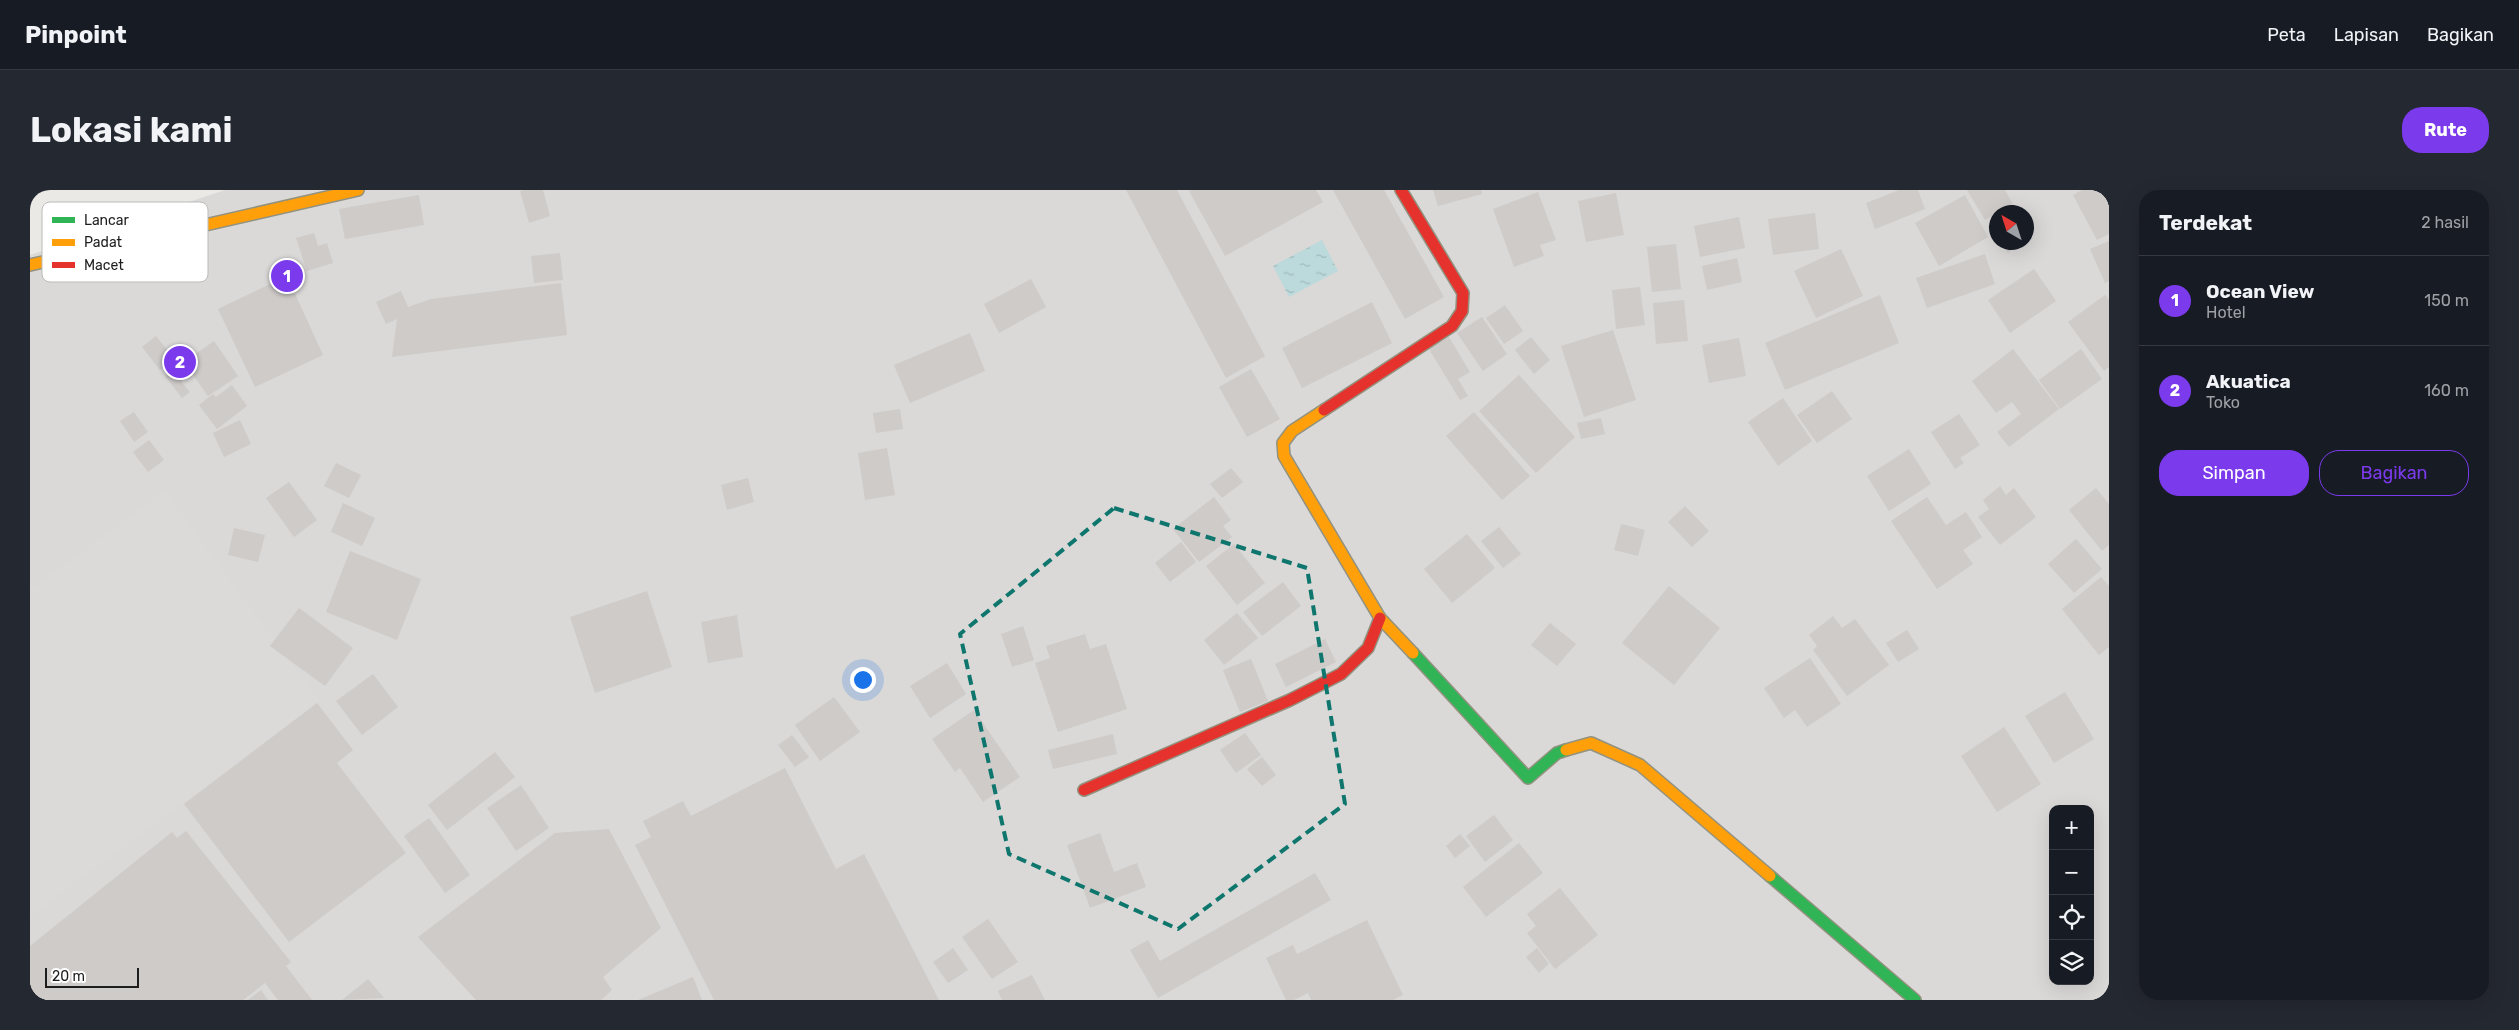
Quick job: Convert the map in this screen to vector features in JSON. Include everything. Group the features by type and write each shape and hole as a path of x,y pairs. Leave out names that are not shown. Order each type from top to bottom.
{"street":[{"path":"208,224 358,190"},
{"path":"1401,190 1463,293 1462,311 1452,326 1292,431 1283,443 1284,456 1380,618 1528,778 1557,753 1591,743 1640,765 1915,1000"},
{"path":"1084,790 1290,700 1342,674 1368,648 1380,618"}],"highlighted area":[{"path":"1114,508 1307,568 1345,804 1178,929 1009,854 960,634"}],"shaded area":[{"path":"225,190 2109,190 2109,1000 30,1000 30,255 42,251 42,282 208,282 208,202 189,202"},
{"path":"164,491 320,701 30,916 30,590"}],"water":[{"path":"1322,240 1338,271 1289,297 1273,266"}],"building":[{"path":"543,190 550,216 529,223 520,191"},
{"path":"1126,190 1177,190 1265,356 1226,378"},
{"path":"1316,190 1323,202 1225,256 1189,191"},
{"path":"1333,190 1384,190 1444,297 1405,319"},
{"path":"1433,190 1481,190 1482,194 1438,206"},
{"path":"1899,190 1918,190 1925,209 1875,229 1866,203"},
{"path":"1967,190 2005,190 2013,204 1989,205 1989,218 1985,220"},
{"path":"2082,190 2109,190 2109,234 2097,240 2073,195"},
{"path":"1538,192 1556,240 1540,245 1544,256 1514,267 1493,209"},
{"path":"1616,193 1624,235 1586,242 1578,201"},
{"path":"419,195 424,225 345,239 339,209"},
{"path":"1965,195 1988,237 1939,266 1915,223"},
{"path":"1815,213 1819,249 1773,255 1768,219"},
{"path":"1739,217 1745,248 1700,257 1694,226"},
{"path":"314,233 318,246 327,243 333,263 307,271 296,238"},
{"path":"2109,241 2109,281 2105,283 2090,249"},
{"path":"1676,244 1681,289 1652,292 1647,247"},
{"path":"1841,249 1863,296 1816,318 1794,271"},
{"path":"560,253 563,280 534,283 531,256"},
{"path":"1985,254 1995,284 1927,308 1916,278"},
{"path":"1737,258 1742,282 1707,290 1702,266"},
{"path":"2034,269 2056,301 2010,333 1988,300"},
{"path":"287,276 323,355 255,387 218,309"},
{"path":"1031,279 1046,307 999,333 984,304"},
{"path":"561,283 567,335 392,357 397,319 386,324 376,302 401,291 408,307 431,299"},
{"path":"1640,287 1645,325 1616,329 1612,290"},
{"path":"1880,295 1899,343 1785,390 1765,343"},
{"path":"2105,295 2109,300 2109,367 2104,371 2068,322"},
{"path":"1684,300 1688,341 1656,344 1653,303"},
{"path":"1372,302 1392,343 1302,388 1282,348"},
{"path":"1505,305 1523,331 1504,344 1486,318"},
{"path":"1482,317 1507,354 1483,371 1457,333"},
{"path":"1613,330 1636,400 1584,417 1561,346"},
{"path":"970,333 985,371 910,403 894,365"},
{"path":"156,336 168,351 178,344 184,351 160,370 142,347"},
{"path":"1449,337 1470,372 1458,379 1468,396 1460,400 1429,349"},
{"path":"1531,337 1550,360 1534,374 1515,350"},
{"path":"1739,338 1746,376 1709,383 1702,345"},
{"path":"214,341 238,376 208,396 184,362"},
{"path":"2013,349 2059,409 2009,447 1997,432 2021,414 2012,402 1996,413 1972,381"},
{"path":"2081,349 2102,379 2060,409 2039,380"},
{"path":"180,364 188,375 181,381 190,392 182,398 165,376"},
{"path":"1251,369 1280,419 1247,437 1219,387"},
{"path":"1519,375 1575,437 1536,473 1479,411"},
{"path":"232,385 247,406 217,429 199,405 213,394 216,397"},
{"path":"1832,391 1852,419 1817,443 1797,415"},
{"path":"1783,398 1812,441 1778,466 1748,422"},
{"path":"900,409 903,429 876,433 873,413"},
{"path":"134,412 148,432 134,442 120,421"},
{"path":"1474,412 1530,476 1502,500 1446,436"},
{"path":"1959,414 1980,445 1960,458 1964,463 1955,469 1931,432"},
{"path":"1601,418 1605,434 1581,439 1577,423"},
{"path":"240,420 251,444 224,457 213,433"},
{"path":"149,440 164,460 148,472 133,452"},
{"path":"887,448 895,495 865,500 858,453"},
{"path":"1909,449 1931,484 1889,511 1867,476"},
{"path":"336,463 361,475 349,498 324,486"},
{"path":"1231,468 1243,482 1222,498 1210,484"},
{"path":"748,478 754,502 727,510 721,485"},
{"path":"289,482 317,520 294,537 266,498"},
{"path":"2000,486 2006,495 2014,488 2036,517 2000,545 1978,517 1989,509 1983,500"},
{"path":"2096,488 2109,504 2109,545 2102,551 2069,510"},
{"path":"1214,497 1231,520 1223,526 1232,537 1199,562 1173,529"},
{"path":"1927,497 1946,525 1966,512 1982,537 1963,550 1973,564 1937,589 1891,521"},
{"path":"343,503 375,518 362,546 331,532"},
{"path":"1685,506 1709,531 1692,547 1668,522"},
{"path":"1621,524 1645,530 1638,556 1614,550"},
{"path":"1499,527 1521,554 1503,568 1481,541"},
{"path":"234,528 265,535 258,562 228,555"},
{"path":"1467,534 1495,568 1452,603 1424,569"},
{"path":"2076,539 2102,569 2074,593 2048,564"},
{"path":"1181,542 1196,562 1170,582 1155,563"},
{"path":"1234,544 1265,583 1237,605 1206,566"},
{"path":"350,551 421,579 397,640 326,612"},
{"path":"2101,577 2109,586 2109,647 2099,655 2062,609"},
{"path":"1283,582 1301,606 1262,636 1243,612"},
{"path":"1669,586 1720,628 1674,685 1622,643"},
{"path":"647,591 672,667 595,693 570,617"},
{"path":"299,608 353,648 325,686 270,646"},
{"path":"1237,613 1258,638 1224,665 1204,640"},
{"path":"737,615 743,657 708,663 701,622"},
{"path":"1833,616 1842,628 1855,619 1889,665 1847,696 1813,650 1817,646 1809,635"},
{"path":"1550,623 1576,644 1557,666 1531,645"},
{"path":"1023,626 1034,660 1012,667 1001,634"},
{"path":"1907,630 1919,649 1898,662 1886,643"},
{"path":"1085,634 1090,649 1106,644 1127,709 1058,732 1035,663 1050,658 1046,646"},
{"path":"1325,639 1336,662 1286,687 1275,664"},
{"path":"1810,658 1841,704 1807,727 1795,710 1784,718 1764,688"},
{"path":"1251,659 1268,701 1240,712 1223,670"},
{"path":"947,663 966,694 930,718 910,686"},
{"path":"373,674 398,707 362,735 336,701"},
{"path":"2065,692 2094,739 2054,763 2025,716"},
{"path":"834,697 860,732 820,761 795,725"},
{"path":"317,703 353,750 337,763 406,853 289,942 184,804"},
{"path":"974,710 1020,777 983,802 960,768 955,772 932,739"},
{"path":"2004,727 2041,784 1997,812 1961,756"},
{"path":"1245,733 1261,755 1236,773 1220,750"},
{"path":"1113,734 1117,754 1053,769 1048,750"},
{"path":"792,735 809,757 795,767 778,745"},
{"path":"495,752 515,777 447,830 428,805"},
{"path":"1262,757 1276,775 1262,786 1247,769"},
{"path":"785,768 836,869 864,854 939,1000 714,1000 635,845 651,837 643,821 683,801 691,816"},
{"path":"521,785 549,828 516,851 487,808"},
{"path":"1494,815 1513,840 1485,862 1466,836"},
{"path":"429,818 470,875 445,893 404,836"},
{"path":"609,829 661,928 603,977 612,990 601,1000 476,1000 418,937 555,833"},
{"path":"186,831 291,962 286,966 312,1000 278,1000 265,983 243,1000 30,1000 30,946 172,832 177,838"},
{"path":"1100,833 1114,872 1137,863 1146,887 1090,908 1067,845"},
{"path":"1460,834 1470,846 1455,858 1446,846"},
{"path":"1519,843 1543,873 1486,917 1463,887"},
{"path":"1315,873 1331,900 1158,998 1130,950 1148,940 1160,961"},
{"path":"1560,888 1598,935 1555,969 1527,933 1536,926 1527,914"},
{"path":"988,919 1018,962 992,979 962,937"},
{"path":"1367,920 1403,995 1393,1000 1311,1000 1308,993 1294,1000 1286,1000 1266,958 1293,945 1297,954"},
{"path":"953,948 968,970 948,983 933,962"},
{"path":"1537,948 1549,964 1539,973 1526,957"},
{"path":"1032,975 1045,1000 1002,1000 998,991"},
{"path":"693,977 702,1000 638,1000"},
{"path":"368,979 384,998 342,1000"},
{"path":"261,990 268,1000 248,1000"}],"traffic: fast":[{"path":"1413,653 1528,778 1557,753 1566,750"},
{"path":"1770,876 1915,1000"}],"traffic: slow":[{"path":"208,224 358,190"},
{"path":"30,265 42,262"},
{"path":"1324,410 1292,431 1283,443 1284,456 1380,618 1413,653"},
{"path":"1566,750 1591,743 1640,765 1770,876"}],"traffic: jam":[{"path":"1324,410 1452,326 1462,311 1463,293 1401,190"},
{"path":"1084,790 1290,700 1341,674 1368,648 1380,618"}],"place":[{"name":"Ocean View","path":"287,276"},
{"name":"Akuatica","path":"180,362"}]}
